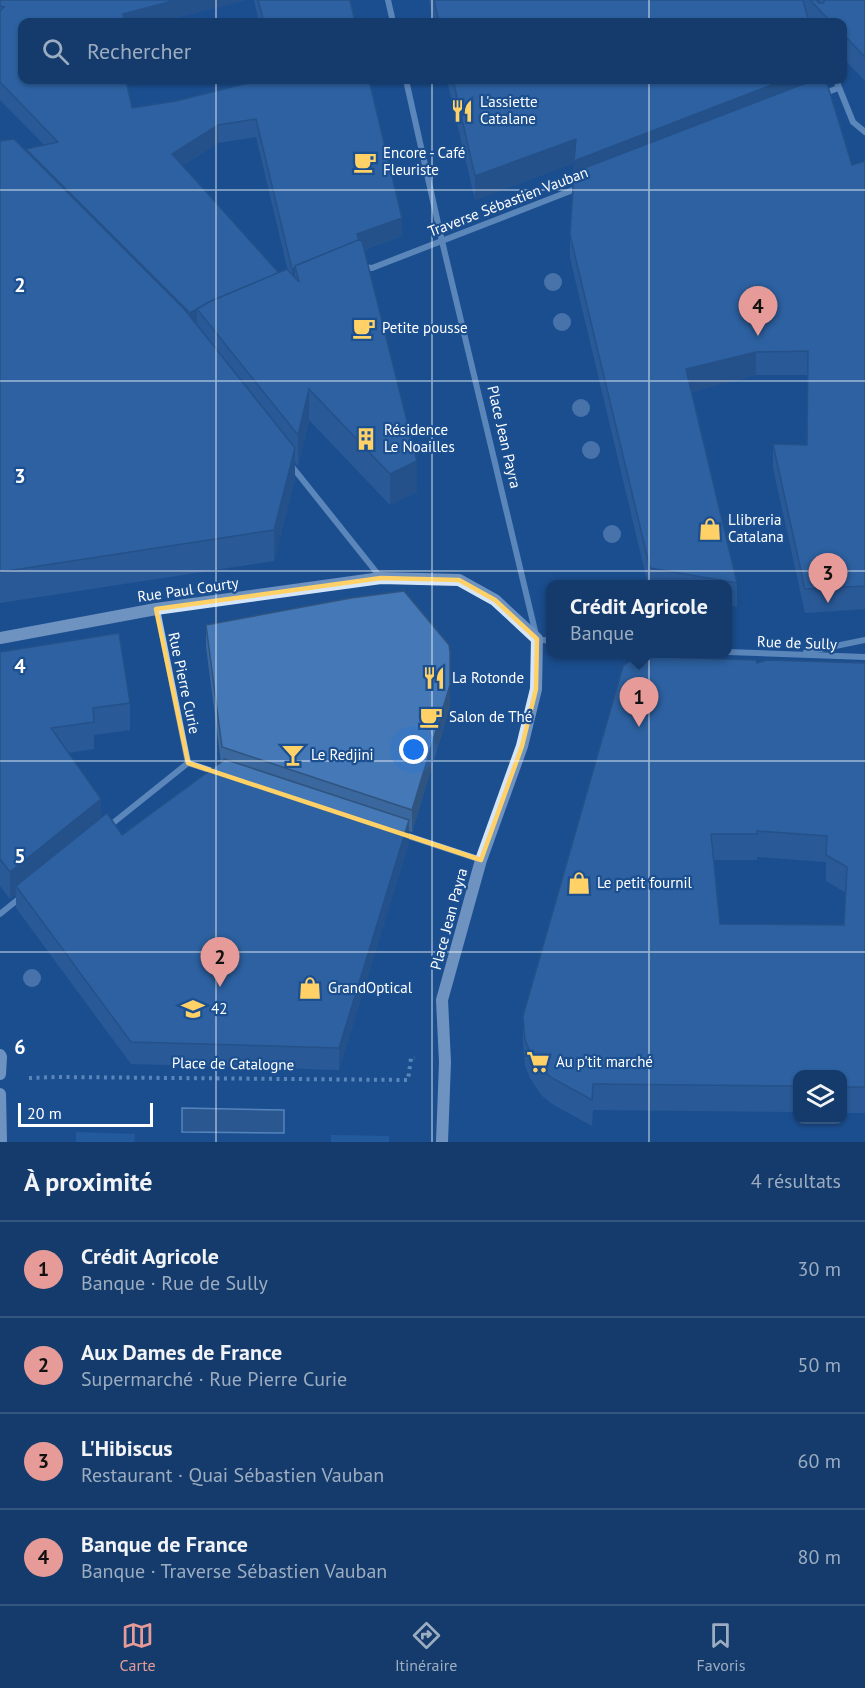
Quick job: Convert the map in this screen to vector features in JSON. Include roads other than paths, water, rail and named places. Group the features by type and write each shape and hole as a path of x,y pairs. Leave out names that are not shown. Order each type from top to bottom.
{"street":[{"path":"388,0 392,18"},
{"name":"Place Jean Payra","path":"407,84 537,639 536,689 522,746 481,860 442,1000 445,1062 442,1142"},
{"path":"837,84 853,122 865,132"},
{"path":"816,96 838,88"},
{"name":"Traverse Sébastien Vauban","path":"357,266 372,268 585,186"},
{"path":"285,458 381,578 459,580 495,600 537,639 546,640"},
{"name":"Rue Paul Courty","path":"0,638 156,609 381,578"},
{"name":"Rue Pierre Curie","path":"156,609 188,763"},
{"path":"793,655 865,640"},
{"name":"Rue de Sully","path":"732,652 865,657"},
{"path":"99,835 188,763 222,774"},
{"path":"391,830 481,860"},
{"path":"0,914 27,892"},
{"path":"0,1054 0,1074"},
{"path":"0,1094 1,1142"}],"place":[{"name":"L'assiette Catalane","path":"462,111"},
{"name":"Encore - Café Fleuriste","path":"365,162"},
{"name":"Petite pousse","path":"364,328"},
{"name":"Banque de France","path":"758,336"},
{"name":"Résidence Le Noailles","path":"366,439"},
{"name":"Llibreria Catalana","path":"710,529"},
{"name":"L'Hibiscus","path":"828,603"},
{"name":"La Rotonde","path":"434,678"},
{"name":"Salon de Thé","path":"431,717"},
{"name":"Crédit Agricole","path":"639,727"},
{"name":"Le Redjini","path":"293,755"},
{"name":"Le petit fournil","path":"579,883"},
{"name":"Aux Dames de France","path":"220,987"},
{"name":"GrandOptical","path":"310,988"},
{"name":"42","path":"193,1009"},
{"name":"Au p'tit marché","path":"538,1062"}]}
